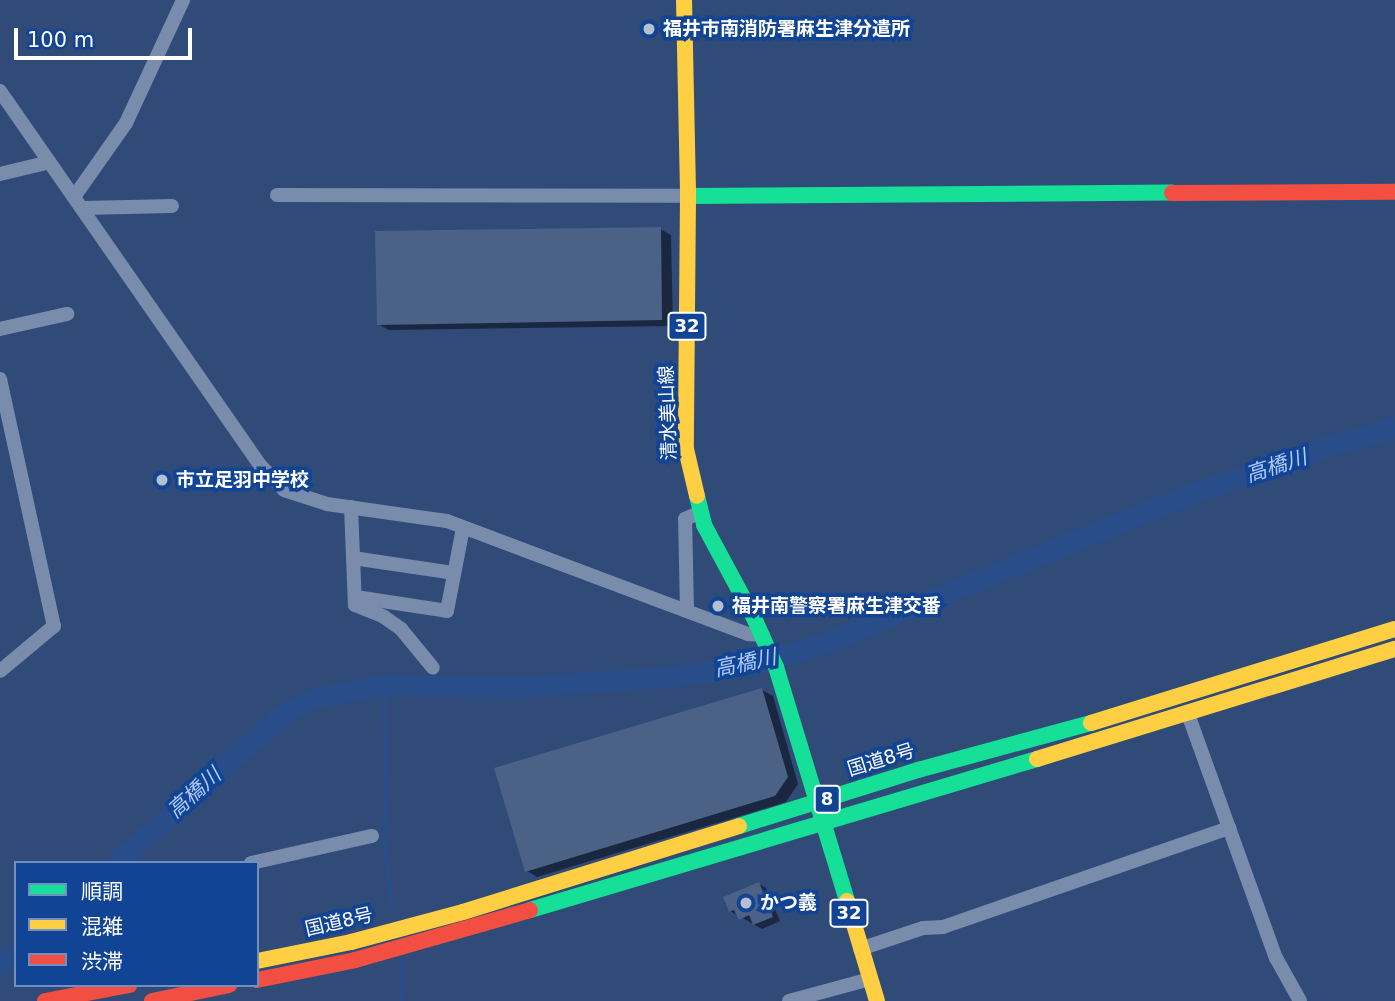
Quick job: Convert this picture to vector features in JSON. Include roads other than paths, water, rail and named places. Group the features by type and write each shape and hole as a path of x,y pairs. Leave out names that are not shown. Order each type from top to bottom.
{"main road":[{"name":"清水美山線","path":"684,0 688,196 686,449 701,512 716,552 765,641 776,667 877,1001"},
{"path":"688,196 1395,192"},
{"name":"国道8号","path":"259,961 351,942 451,915 815,802 1108,718 1395,629"},
{"name":"国道8号","path":"259,979 369,956 822,825 1395,649"},
{"path":"45,1001 118,987"},
{"path":"152,1001 219,987"}],"street":[{"path":"79,202 126,123 183,0"},
{"path":"0,91 272,479 284,490 304,499 351,508 446,521 765,641"},
{"path":"0,174 50,162"},
{"path":"277,195 688,196"},
{"path":"79,202 173,206"},
{"path":"0,329 67,314"},
{"path":"0,380 54,626 0,671"},
{"path":"351,508 355,605 384,617 401,629 433,668"},
{"path":"687,611 685,519 701,512"},
{"path":"356,597 447,611 463,528"},
{"path":"353,558 453,573"},
{"path":"1188,714 1276,958 1300,1001"},
{"path":"860,949 923,928 943,927 1229,828"},
{"path":"259,861 372,836"},
{"path":"789,1001 870,979"}],"waterway":[{"name":"高橋川","path":"118,861 275,721 292,708 318,697 385,685 517,687 667,677 752,665 822,644 1187,495 1322,448 1395,427"},
{"path":"385,685 387,796 384,835 393,910"},
{"name":"高橋川","path":"0,966 14,954"},
{"path":"402,1001 403,961"}],"place":[{"name":"福井市南消防署麻生津分遣所","path":"649,29"},
{"name":"市立足羽中学校","path":"162,480"},
{"name":"福井南警察署麻生津交番","path":"718,606"},
{"name":"かつ義","path":"746,903"}]}
